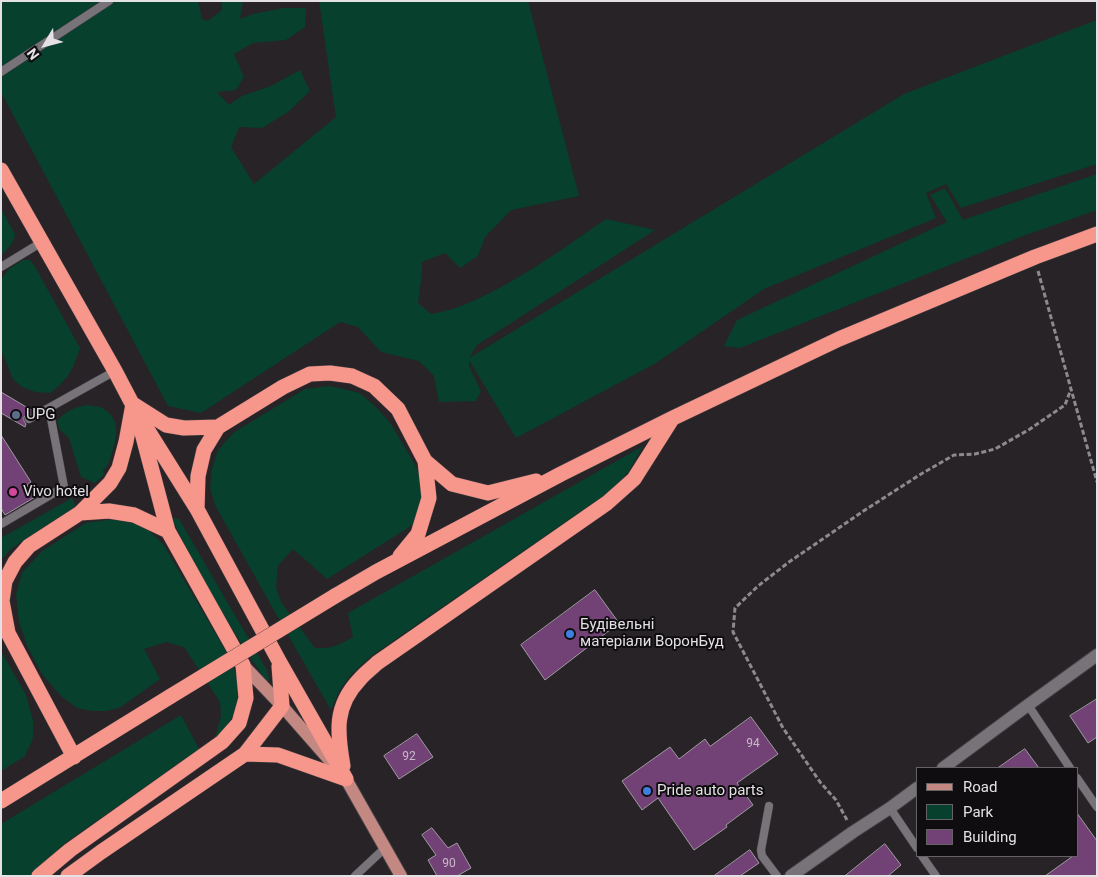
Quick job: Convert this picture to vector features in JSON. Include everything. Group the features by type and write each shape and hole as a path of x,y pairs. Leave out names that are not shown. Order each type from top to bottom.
{"highway":[{"path":"1,170 135,408 197,509 279,661 346,779"},
{"path":"1,802 170,696 335,596 396,561 561,474 839,339 1097,234"},
{"path":"197,509 198,476 204,450 218,427 283,387 310,374 330,373 352,376 374,386 398,409 425,461 429,498 418,534 396,561"},
{"path":"135,408 166,424 184,428 218,427"},
{"path":"74,756 8,633 2,601 5,581 15,562 29,546 80,513 110,483 119,468 135,408"},
{"path":"39,876 70,850 222,742 239,723 246,698 243,665 168,531 135,408"},
{"path":"346,779 338,741 339,713 348,694 359,679 377,663 607,503 634,479 673,418"},
{"path":"425,461 452,484 488,493 561,474"},
{"path":"80,513 109,511 134,515 168,531"},
{"path":"68,876 245,754 282,706 279,661"},
{"path":"245,754 278,755 346,779"}],"main road":[{"path":"243,665 346,779 401,876"}],"street":[{"path":"944,767 1097,656"},
{"path":"791,876 916,789"}],"lane":[{"path":"1,72 109,1"},
{"path":"1,267 42,242"},
{"path":"29,419 115,371"},
{"path":"1,524 64,487 49,408"},
{"path":"1028,705 1069,767"},
{"path":"1078,779 1097,807"},
{"path":"769,806 761,850 762,856 777,876"},
{"path":"890,808 916,847"},
{"path":"355,876 386,847"},
{"path":"923,857 936,876"}],"path":[{"path":"1035,258 1097,482"},
{"path":"853,832 836,800 820,782 788,736 770,704 733,632 735,608 758,586 789,562 889,494 954,455 975,454 995,449 1030,429 1065,404 1071,389"}],"green space":[{"path":"1,1 198,1 202,19 208,21 222,10 222,1 243,1 240,19 253,14 283,8 306,8 305,27 286,40 253,43 234,54 244,77 236,90 217,92 229,105 242,96 271,86 300,70 310,91 288,112 262,128 239,127 231,147 254,184 336,117 319,1 528,1 579,196 511,210 485,237 478,256 460,268 445,253 422,262 418,303 431,314 454,309 480,298 536,267 606,219 655,230 477,345 469,358 904,94 1097,20 1097,164 961,208 946,184 926,193 936,218 764,289 656,363 516,438 469,360 469,366 481,391 476,401 439,402 434,376 419,361 381,352 358,327 340,322 201,413 168,406 1,92"},
{"path":"1097,174 1097,210 1023,236 740,348 724,346 737,320 947,222 930,195 945,188 963,220"},
{"path":"1,209 15,234 10,246 1,255"},
{"path":"23,260 30,260 34,265 80,348 67,377 50,393 35,392 22,387 13,379 1,350 1,279 10,268"},
{"path":"330,386 360,393 377,408 391,424 417,468 423,488 421,511 414,524 327,579 293,549 278,566 276,588 281,602 315,648 335,646 353,637 348,613 643,446 629,471 610,491 370,657 347,680 331,710 215,505 210,488 212,469 218,450 233,433 305,389"},
{"path":"88,405 101,407 109,413 113,418 116,429 109,462 103,470 104,475 95,483 81,477 69,438 60,430 57,421 71,410"},
{"path":"72,498 76,506 12,548 1,560 1,538"},
{"path":"174,518 179,519 268,672 269,681 266,681 217,604 174,523"},
{"path":"115,519 135,524 148,530 163,544 232,662 238,682 237,700 233,715 227,726 215,738 221,716 220,702 184,647 166,642 144,649 160,679 121,707 107,711 92,711 77,708 61,696 42,674 27,646 19,622 16,594 22,573 42,551 86,523"},
{"path":"1,651 26,695 33,720 33,738 25,756 1,771"},
{"path":"181,715 199,749 65,843 29,876 1,876 1,824"}],"building":[{"name":"UPG","path":"1,392 33,411 24,417 25,427 1,413"},
{"path":"1,435 31,482 27,485 35,497 5,515 1,508"},
{"name":"Будівельні матеріали ВоронБуд","path":"595,590 619,623 545,680 521,645"},
{"path":"1097,699 1097,737 1088,743 1070,716"},
{"path":"751,717 778,754 737,783 753,805 726,825 727,827 694,850 658,798 642,810 622,781 670,747 679,759 705,739 710,746"},
{"path":"417,734 433,757 399,779 384,756"},
{"path":"1025,749 1038,767 999,767"},
{"path":"1078,814 1097,841 1097,876 1045,876 1072,857 1078,857"},
{"path":"432,828 448,848 457,843 471,868 457,876 437,876 428,860 436,855 422,835"},
{"path":"885,844 901,865 888,876 845,876"},
{"path":"750,850 759,863 740,876 714,876"}],"place":[{"name":"UPG","path":"16,415"},
{"name":"Vivo hotel","path":"13,492"},
{"name":"Будівельні матеріали ВоронБуд","path":"570,634"},
{"name":"Pride auto parts","path":"647,791"}]}
